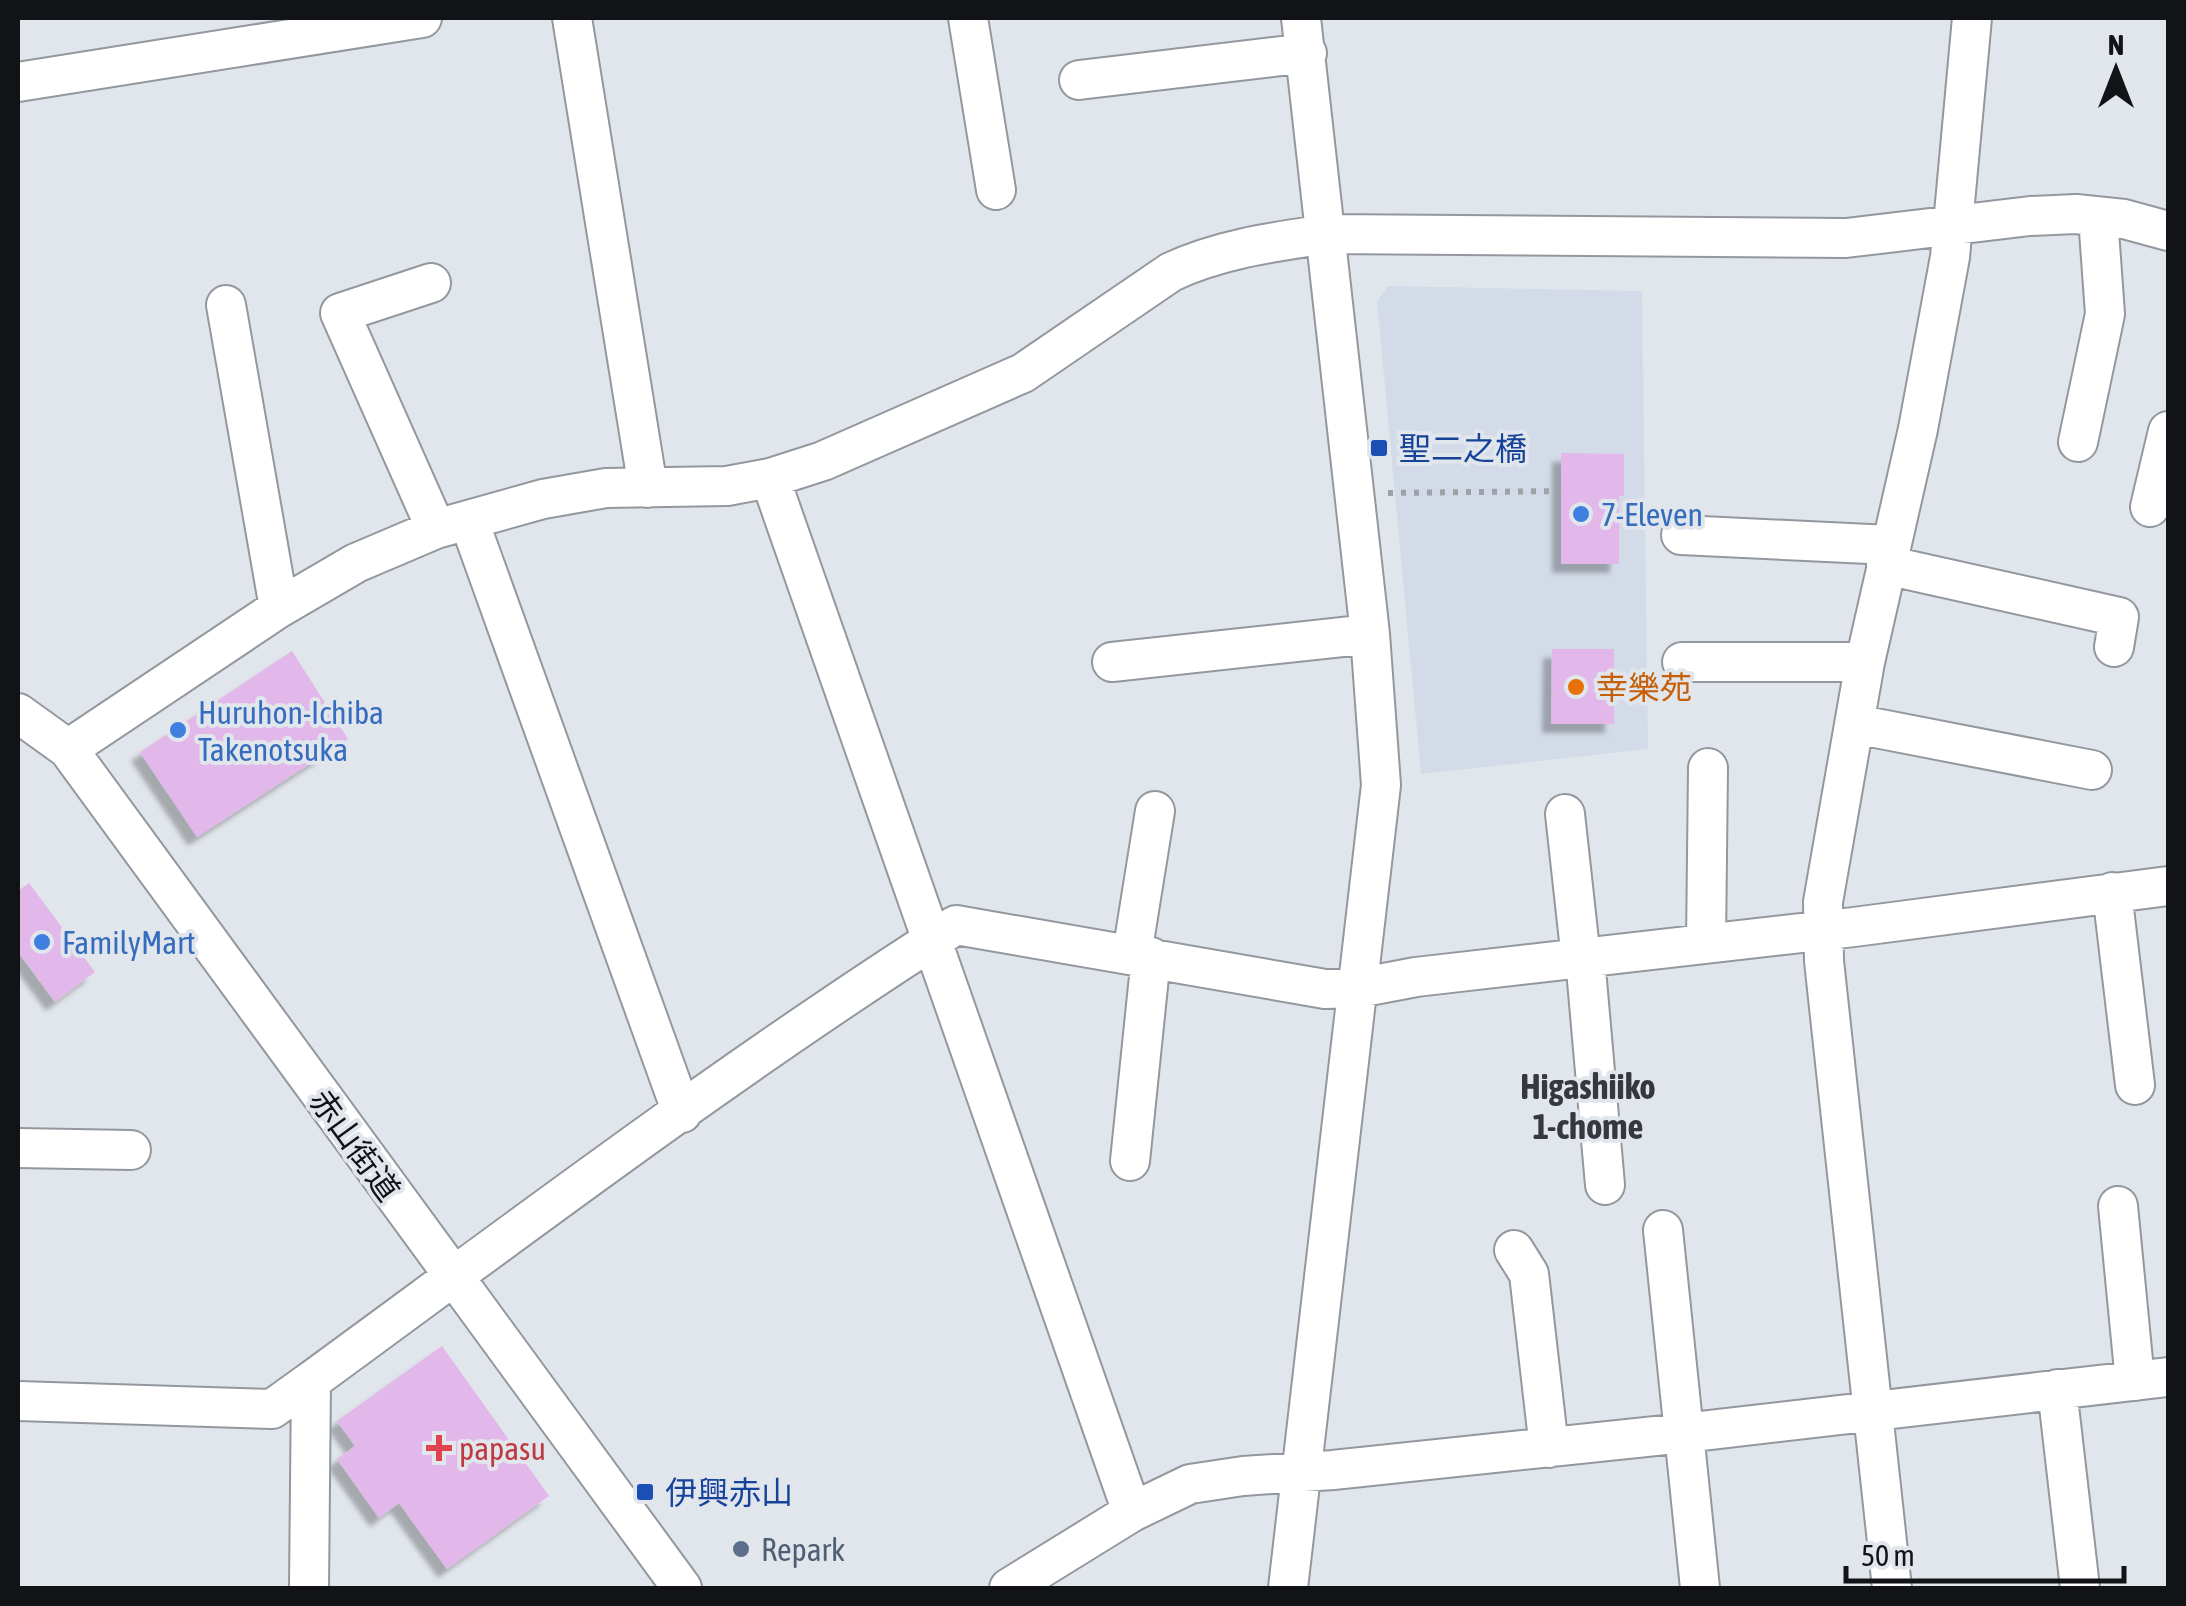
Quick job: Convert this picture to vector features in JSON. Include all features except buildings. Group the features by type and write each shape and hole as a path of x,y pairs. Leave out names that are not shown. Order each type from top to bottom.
{"street":[{"path":"18,82 422,18"},
{"path":"572,18 648,488"},
{"path":"968,18 996,190"},
{"path":"1892,1588 1823,930 1824,902 1864,662 1918,429 1950,257 1972,18"},
{"path":"1079,80 1304,36 1370,634 1381,785 1288,1588"},
{"path":"68,749 280,608 356,563 452,525 543,499 606,488 727,486 770,478 823,461 1023,374 1171,272 1196,260 1264,243 1327,234 1846,238 2030,216 2124,219 2168,231"},
{"path":"2078,442 2105,314 2098,217"},
{"path":"431,283 340,313 452,525 682,1113"},
{"path":"226,305 280,608"},
{"path":"2150,507 2168,430"},
{"path":"770,478 1132,1512"},
{"path":"1681,535 1888,555 2119,617 2114,647"},
{"path":"1134,648 1370,634"},
{"path":"1682,662 1864,662"},
{"name":"赤山街道","path":"18,713 68,749 682,1588"},
{"path":"1854,724 2092,770"},
{"path":"1706,943 1708,768"},
{"path":"1130,1162 1154,811"},
{"path":"1565,814 1605,1186"},
{"path":"18,1401 272,1409 682,1113 956,925 1325,989 1358,988 1416,977 2168,886"},
{"path":"2112,892 2135,1085"},
{"path":"18,1148 131,1150"},
{"path":"1009,1588 1132,1512 1190,1484 1549,1448 2152,1379 2118,1206"},
{"path":"1663,1230 1700,1588"},
{"path":"1514,1250 1529,1274 1549,1448"},
{"path":"309,1588 312,1382"},
{"path":"2057,1389 2080,1588"}],"path":[{"path":"1385,493 1561,492"}],"shaded area":[{"path":"1388,286 1642,291 1648,749 1421,774 1377,301"}],"place":[{"name":"聖二之橋","path":"1379,448"},
{"name":"7-Eleven","path":"1581,514"},
{"name":"幸樂苑","path":"1576,687"},
{"name":"Huruhon-Ichiba Takenotsuka","path":"178,730"},
{"name":"FamilyMart","path":"42,942"},
{"name":"papasu","path":"439,1448"},
{"name":"伊興赤山","path":"645,1492"},
{"name":"Repark","path":"741,1549"}],"district":[{"name":"Higashiiko 1-chome","path":"1588,1106"}]}
